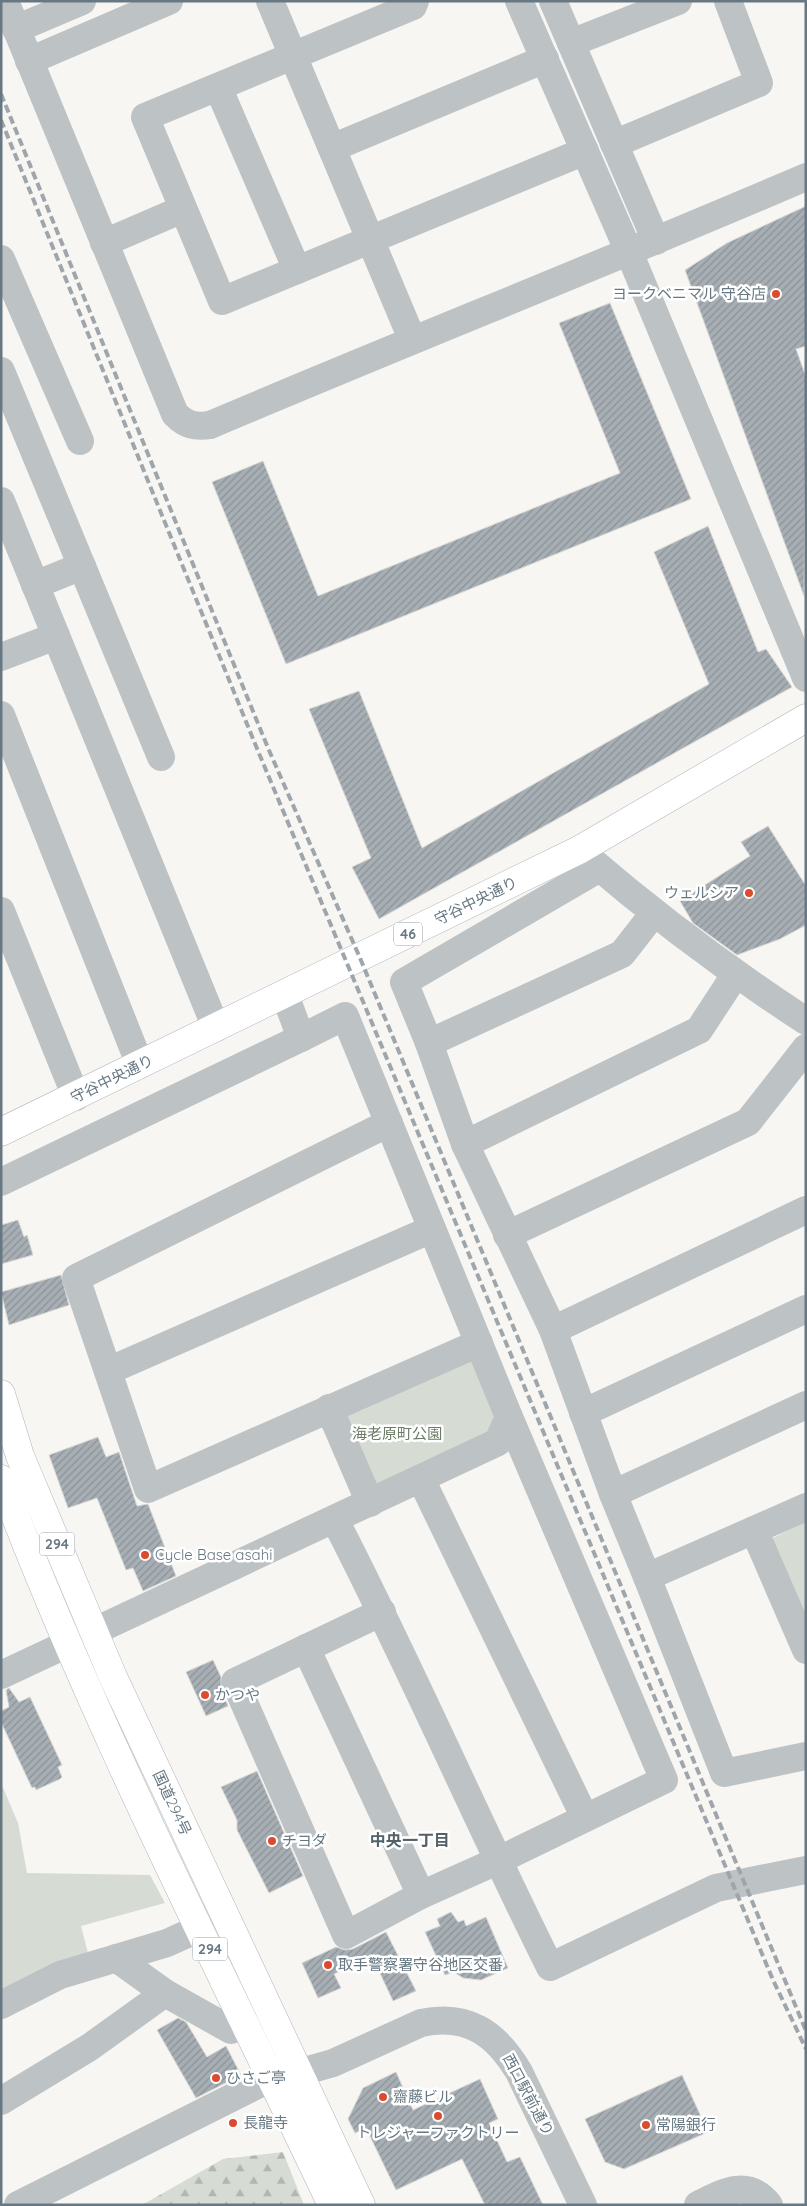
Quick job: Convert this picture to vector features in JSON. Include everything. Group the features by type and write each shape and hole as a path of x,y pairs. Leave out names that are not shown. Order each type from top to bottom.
{"main road":[{"name":"守谷中央通り","path":"2,1128 76,1097 579,850 806,718"},
{"name":"国道294号","path":"1,1394 20,1456 113,1677 361,2205"},
{"name":"国道294号","path":"1,1479 29,1553 68,1643 200,1928 332,2205"}],"street":[{"path":"5,1 175,414 184,423 197,426 210,425 412,339 656,241 806,177"},
{"path":"16,29 82,1"},
{"path":"30,61 169,1"},
{"path":"270,1 412,339"},
{"path":"415,1 413,6 145,117 222,301 585,151"},
{"path":"519,1 629,252 806,678"},
{"path":"553,1 656,241"},
{"path":"571,43 678,1"},
{"path":"614,144 759,83 728,1"},
{"path":"332,148 545,59"},
{"path":"218,87 297,270"},
{"path":"104,243 183,209"},
{"path":"1,259 9,298 80,441"},
{"path":"1,371 161,757"},
{"path":"1,501 216,1028"},
{"path":"35,585 82,566"},
{"path":"1,657 56,636"},
{"path":"1,714 140,1065"},
{"path":"579,850 654,913 735,975 806,1021"},
{"path":"600,868 404,982 429,1043 465,1144 553,1330 613,1494 724,1773 806,1756"},
{"path":"1,912 76,1097"},
{"path":"429,1043 622,954 654,913"},
{"path":"465,1144 699,1030 735,975"},
{"path":"285,995 301,1038"},
{"path":"1,1182 345,1016 478,1343 664,1780 497,1861 421,1895 346,1936 235,1682 382,1612"},
{"path":"507,1235 748,1122 806,1048"},
{"path":"389,1123 76,1278 148,1490 478,1343"},
{"path":"553,1330 806,1210"},
{"path":"108,1371 432,1229"},
{"path":"583,1413 806,1309"},
{"path":"613,1494 806,1406"},
{"path":"329,1408 370,1503"},
{"path":"1,1675 498,1442 509,1417"},
{"path":"421,1479 585,1818"},
{"path":"647,1576 806,1507"},
{"path":"334,1520 382,1612 497,1861 550,1967 716,1888 806,1870"},
{"path":"754,1530 806,1650"},
{"path":"306,1648 421,1895"},
{"path":"1,2006 60,1975 167,1942 200,1928"},
{"path":"116,1958 165,1993 230,2030 247,2026"},
{"path":"1,2101 90,2047 165,1993"},
{"name":"西口駅前通り","path":"18,2205 256,2085 333,2063 421,2023 435,2020 457,2021 476,2027 491,2036 511,2059 583,2205"},
{"path":"698,2205 730,2189 738,2189 762,2196 769,2205"}],"green space":[{"name":"海老原町公園","path":"479,1343 509,1417 498,1442 370,1503 329,1408"},
{"path":"806,1521 806,1626 767,1541"},
{"path":"1,1783 18,1823 27,1873 150,1875 165,1903 81,1926 93,1972 1,2010"},
{"path":"283,2152 304,2205 142,2205 223,2159"}],"building":[{"path":"806,206 806,346 796,349 806,377 804,596 685,270 727,243"},
{"path":"610,303 691,499 286,664 212,482 263,461 318,596 620,473 559,323"},
{"path":"708,526 758,652 766,649 792,687 379,919 352,867 371,858 309,709 359,691 422,848 709,684 654,552"},
{"name":"ウェルシア","path":"768,826 806,886 806,925 780,939 737,955 693,923 680,901 750,856 741,842"},
{"path":"18,1220 24,1237 27,1235 33,1255 1,1264 1,1225"},
{"path":"61,1275 69,1305 9,1325 1,1292"},
{"path":"98,1437 106,1457 119,1452 137,1506 148,1504 176,1576 143,1591 133,1568 126,1570 97,1498 68,1508 49,1455"},
{"path":"213,1660 221,1677 221,1688 228,1706 206,1716 186,1672"},
{"path":"9,1688 19,1702 30,1697 62,1765 58,1767 62,1777 60,1779 36,1790 35,1787 32,1788 1,1722 1,1711 9,1707 6,1690"},
{"path":"257,1771 303,1876 269,1893 237,1830 237,1820 221,1787"},
{"path":"451,1912 458,1922 464,1920 466,1926 486,1917 508,1968 481,1980 463,1978 454,1972 445,1975 425,1932 440,1926 437,1919"},
{"path":"386,1932 416,1991 393,2001 372,1956 334,1974 341,1988 318,1998 302,1963 336,1947 345,1950 353,1949"},
{"path":"178,2018 186,2022 207,2057 226,2046 241,2075 196,2098 157,2030"},
{"path":"396,2072 413,2110 480,2079 498,2119 489,2123 507,2162 520,2157 543,2205 485,2205 462,2159 396,2190 366,2128 355,2133 348,2119 363,2088"},
{"name":"常陽銀行","path":"682,2075 708,2132 624,2169 605,2162 585,2119"}],"railway":[{"path":"1,94 268,748 360,958 806,2031"},
{"path":"1,120 258,751 773,1980 806,2049"}],"place":[{"name":"ヨークベニマル 守谷店","path":"776,294"},
{"name":"ウェルシア","path":"749,893"},
{"name":"Cycle Base asahi","path":"145,1555"},
{"name":"かつや","path":"205,1695"},
{"name":"チヨダ","path":"272,1841"},
{"name":"取手警察署守谷地区交番","path":"328,1965"},
{"name":"ひさご亭","path":"216,2078"},
{"name":"齋藤ビル","path":"383,2097"},
{"name":"トレジャーファクトリー","path":"438,2116"},
{"name":"長龍寺","path":"233,2123"},
{"name":"常陽銀行","path":"646,2125"}],"district":[{"name":"中央一丁目","path":"410,1840"}]}
